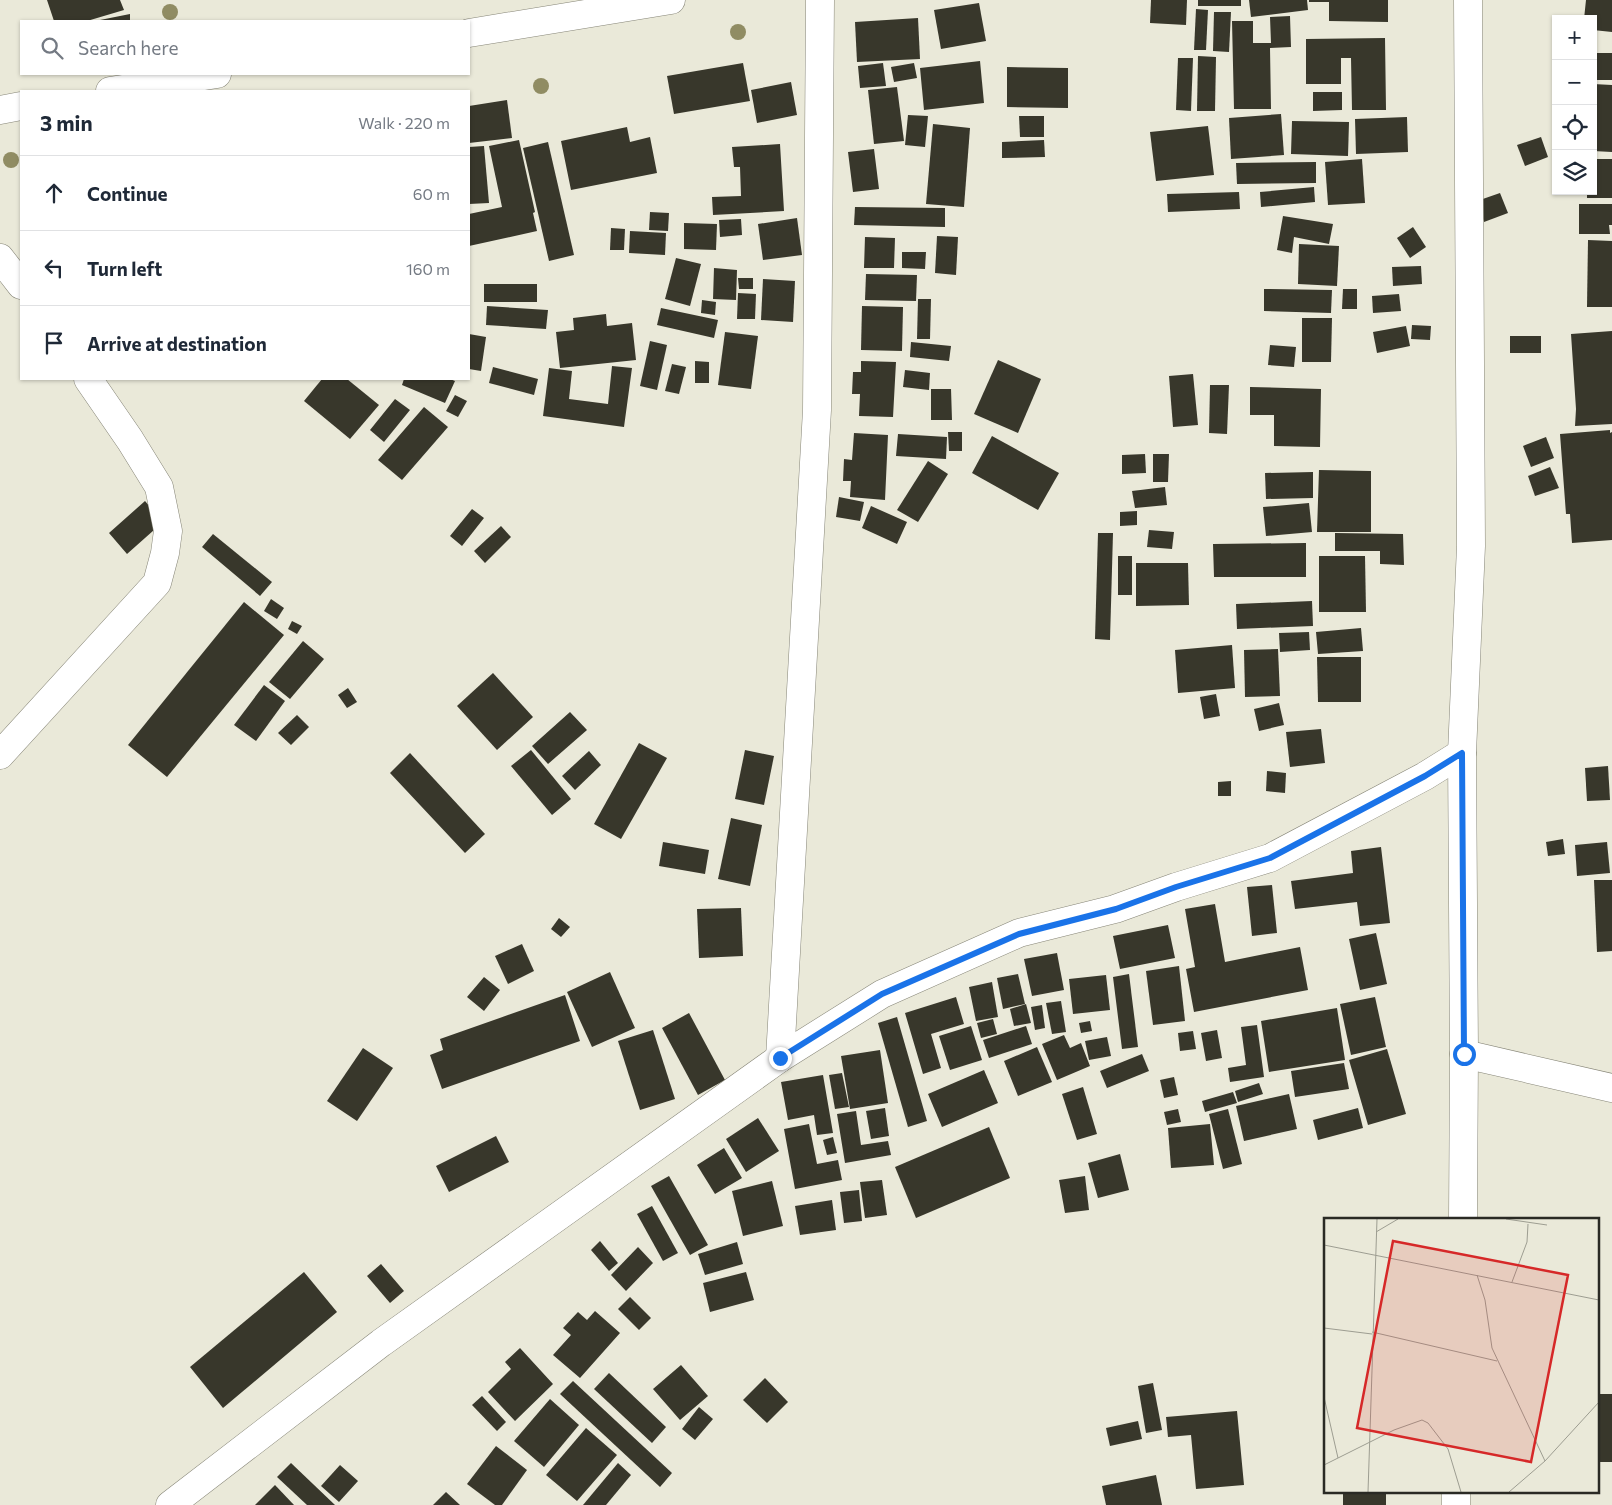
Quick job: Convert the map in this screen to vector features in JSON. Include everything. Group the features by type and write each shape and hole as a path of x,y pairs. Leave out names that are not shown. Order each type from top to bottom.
{"street":[{"path":"470,33 671,0"},
{"path":"780,1058 816,410 820,0"},
{"path":"1462,1218 1464,1054 1462,753 1471,546 1468,0"},
{"path":"116,90 211,75"},
{"path":"0,110 20,106"},
{"path":"0,258 20,284"},
{"path":"0,755 157,583 165,554 168,531 158,487 130,440 89,380"},
{"path":"170,1505 381,1343 780,1058 882,994 1019,934 1116,909 1176,887 1270,858 1425,776 1462,753"},
{"path":"1464,1054 1612,1088"},
{"path":"1456,1492 1456,1505"}],"building":[{"path":"47,0 120,0 124,10 90,20 54,20"},
{"path":"1151,0 1187,0 1186,25 1150,23"},
{"path":"1198,0 1241,0 1241,6 1198,6"},
{"path":"1249,0 1307,0 1308,10 1251,17"},
{"path":"1309,0 1388,0 1388,22 1329,21 1329,2 1309,2"},
{"path":"1586,0 1612,0 1612,32 1597,30 1597,15 1584,15"},
{"path":"979,3 986,41 941,49 934,10"},
{"path":"1196,9 1208,10 1206,50 1194,50"},
{"path":"1214,12 1231,12 1229,52 1213,51"},
{"path":"130,14 130,20 100,20"},
{"path":"1290,16 1291,47 1270,48 1271,109 1234,109 1232,21 1253,21 1253,43 1271,43 1270,17"},
{"path":"918,18 920,59 857,62 855,22"},
{"path":"1385,38 1386,110 1352,110 1351,58 1341,58 1341,84 1306,84 1306,39"},
{"path":"1597,53 1612,53 1612,80 1597,80"},
{"path":"1198,56 1216,57 1215,111 1197,111"},
{"path":"1178,58 1193,58 1191,111 1176,110"},
{"path":"980,61 984,103 924,110 920,68"},
{"path":"743,63 750,101 674,114 667,76"},
{"path":"883,63 886,86 860,88 858,66"},
{"path":"914,63 917,78 894,82 891,67"},
{"path":"1007,67 1068,68 1068,108 1007,107"},
{"path":"791,82 797,115 757,123 751,90"},
{"path":"1597,84 1612,85 1612,152 1597,151"},
{"path":"897,87 904,141 874,144 868,90"},
{"path":"1313,92 1342,92 1342,110 1313,111"},
{"path":"507,100 512,138 470,143 470,106"},
{"path":"1281,114 1284,155 1231,159 1229,118"},
{"path":"908,115 928,116 925,147 905,145"},
{"path":"1019,116 1044,116 1044,137 1020,137"},
{"path":"1407,117 1408,152 1356,154 1355,119"},
{"path":"1292,121 1349,122 1348,156 1291,154"},
{"path":"933,124 970,128 964,207 926,204"},
{"path":"1208,126 1214,175 1156,181 1150,132"},
{"path":"627,127 630,142 650,137 657,173 571,190 561,141"},
{"path":"1541,137 1548,157 1525,166 1517,145"},
{"path":"519,140 535,212 533,213 537,231 470,246 470,214 502,207 489,146"},
{"path":"1044,140 1045,157 1002,158 1002,142"},
{"path":"548,142 574,255 549,261 523,148"},
{"path":"780,144 784,211 713,215 712,197 741,196 740,167 734,167 732,147"},
{"path":"484,146 489,203 470,204 470,147"},
{"path":"874,149 879,189 853,192 848,152"},
{"path":"1362,159 1365,203 1328,205 1325,162"},
{"path":"1597,159 1612,159 1612,198 1587,198 1587,195 1597,195"},
{"path":"1316,162 1316,183 1237,184 1236,163"},
{"path":"1314,187 1315,202 1261,207 1260,192"},
{"path":"1239,192 1240,209 1168,212 1167,194"},
{"path":"1500,193 1508,213 1484,222 1477,201"},
{"path":"1579,204 1612,204 1612,225 1609,225 1610,234 1579,234"},
{"path":"855,207 945,208 945,227 854,225"},
{"path":"650,212 669,213 668,231 649,230"},
{"path":"1283,216 1333,224 1329,244 1294,237 1292,253 1277,250"},
{"path":"797,218 802,255 763,260 758,224"},
{"path":"741,219 742,235 720,237 719,220"},
{"path":"684,223 717,224 716,250 684,249"},
{"path":"1413,227 1426,247 1410,258 1397,238"},
{"path":"611,228 625,229 624,250 610,250"},
{"path":"630,231 666,233 665,255 629,253"},
{"path":"937,236 958,237 956,275 935,273"},
{"path":"865,237 895,238 894,268 864,268"},
{"path":"1588,240 1612,241 1612,307 1587,307"},
{"path":"1299,244 1339,246 1337,286 1298,284"},
{"path":"902,252 926,252 925,269 902,268"},
{"path":"676,258 701,264 690,306 665,299"},
{"path":"1421,266 1422,284 1393,286 1392,267"},
{"path":"714,268 737,270 736,300 713,299"},
{"path":"866,274 917,275 916,301 865,300"},
{"path":"738,278 753,278 753,289 739,289"},
{"path":"763,279 795,281 793,322 761,320"},
{"path":"484,284 537,284 537,302 484,302"},
{"path":"1264,289 1332,290 1331,313 1264,311"},
{"path":"1343,289 1357,289 1357,309 1342,309"},
{"path":"738,293 756,294 755,319 737,319"},
{"path":"1399,294 1401,311 1373,313 1372,296"},
{"path":"918,299 931,299 930,339 917,339"},
{"path":"702,300 716,302 715,315 701,313"},
{"path":"487,306 548,310 546,329 486,325"},
{"path":"862,306 903,307 902,351 861,350"},
{"path":"661,308 718,320 714,338 657,325"},
{"path":"606,314 607,326 632,323 636,360 560,368 556,332 574,330 573,318"},
{"path":"1302,318 1332,318 1331,362 1302,362"},
{"path":"1412,325 1431,326 1430,340 1411,339"},
{"path":"1406,326 1410,346 1377,353 1373,332"},
{"path":"1612,331 1612,424 1575,426 1576,409 1571,334"},
{"path":"725,332 758,336 751,389 718,385"},
{"path":"470,334 486,337 481,371 470,369"},
{"path":"1510,336 1541,336 1541,353 1510,353"},
{"path":"650,341 667,345 657,390 640,386"},
{"path":"911,342 951,346 949,361 910,357"},
{"path":"1270,345 1296,347 1294,367 1268,365"},
{"path":"998,360 1041,379 1018,433 974,414"},
{"path":"695,361 709,362 709,383 695,383"},
{"path":"861,361 896,362 893,417 859,416 860,394 852,394 853,372 861,372"},
{"path":"672,364 686,367 679,394 665,391"},
{"path":"612,366 632,368 624,427 543,416 549,368 572,371 569,399 608,404"},
{"path":"493,367 538,379 534,395 489,383"},
{"path":"905,370 930,373 929,390 903,387"},
{"path":"1193,374 1198,425 1173,427 1169,376"},
{"path":"321,380 348,380 379,405 350,439 304,401"},
{"path":"404,380 455,381 445,403 402,385"},
{"path":"1210,385 1229,385 1227,434 1209,433"},
{"path":"1250,387 1321,389 1320,447 1274,446 1274,415 1250,415"},
{"path":"931,389 951,389 952,420 931,420"},
{"path":"455,395 467,401 458,417 446,411"},
{"path":"395,399 410,410 384,442 370,430"},
{"path":"424,407 448,427 402,480 378,460"},
{"path":"1610,430 1610,433 1612,432 1612,540 1572,543 1570,514 1566,514 1560,434"},
{"path":"948,432 962,432 962,451 949,451"},
{"path":"854,433 888,435 885,500 850,497 851,481 843,481 844,459 852,460"},
{"path":"898,434 947,437 946,459 896,456"},
{"path":"992,436 1059,473 1038,510 972,473"},
{"path":"1546,437 1554,458 1531,467 1523,446"},
{"path":"1145,454 1146,473 1122,474 1122,455"},
{"path":"1153,454 1169,454 1168,482 1153,482"},
{"path":"928,461 948,474 918,522 897,510"},
{"path":"1550,467 1559,488 1535,496 1528,476"},
{"path":"1319,470 1371,471 1371,532 1317,532"},
{"path":"1313,472 1313,498 1266,499 1265,473"},
{"path":"1165,487 1167,505 1135,508 1132,491"},
{"path":"839,497 864,502 860,521 836,517"},
{"path":"145,501 163,522 127,554 109,533"},
{"path":"1309,503 1312,532 1266,536 1263,507"},
{"path":"871,506 907,522 897,544 862,528"},
{"path":"472,509 484,518 462,546 450,536"},
{"path":"1137,511 1137,525 1120,526 1120,512"},
{"path":"501,526 511,537 485,563 474,551"},
{"path":"1149,530 1174,532 1172,549 1147,547"},
{"path":"1098,533 1113,533 1110,640 1095,639"},
{"path":"1335,533 1403,534 1404,565 1380,564 1380,551 1335,551"},
{"path":"213,534 272,582 260,596 202,547"},
{"path":"1306,543 1306,577 1214,577 1213,544"},
{"path":"1118,556 1132,556 1132,595 1118,595"},
{"path":"1319,556 1365,556 1366,612 1319,612"},
{"path":"1136,563 1188,563 1189,605 1136,606"},
{"path":"271,599 284,608 277,619 264,611"},
{"path":"1312,601 1313,626 1237,629 1236,604"},
{"path":"244,602 284,635 167,777 128,745"},
{"path":"292,621 302,626 297,634 288,629"},
{"path":"1361,628 1363,651 1318,654 1316,632"},
{"path":"1309,632 1310,650 1280,652 1279,633"},
{"path":"303,641 324,659 290,699 269,682"},
{"path":"1232,645 1235,688 1178,693 1175,650"},
{"path":"1278,649 1280,696 1245,697 1244,650"},
{"path":"1317,657 1361,657 1361,702 1318,702"},
{"path":"493,673 533,717 497,750 457,706"},
{"path":"264,685 285,701 256,741 234,725"},
{"path":"348,688 357,702 347,708 338,695"},
{"path":"1216,694 1220,716 1204,719 1200,697"},
{"path":"1279,703 1284,725 1259,731 1254,709"},
{"path":"570,712 587,730 548,764 532,746"},
{"path":"297,715 309,727 291,745 278,733"},
{"path":"1321,729 1325,763 1290,767 1286,732"},
{"path":"639,743 667,758 621,839 594,824"},
{"path":"531,750 571,799 552,815 511,766"},
{"path":"745,750 774,756 764,805 735,799"},
{"path":"589,751 601,765 575,790 562,776"},
{"path":"410,753 485,834 465,853 390,773"},
{"path":"1608,766 1610,800 1587,801 1585,768"},
{"path":"1267,771 1286,773 1285,793 1266,791"},
{"path":"1231,781 1231,796 1218,796 1218,782"},
{"path":"731,818 762,825 750,886 718,879"},
{"path":"1563,839 1565,854 1548,856 1546,842"},
{"path":"663,842 709,850 705,874 659,866"},
{"path":"1607,842 1610,873 1577,876 1575,845"},
{"path":"1381,847 1390,923 1360,926 1357,902 1295,909 1291,881 1353,873 1351,851"},
{"path":"1594,880 1612,880 1612,951 1597,952"},
{"path":"1272,885 1277,933 1252,936 1247,887"},
{"path":"1215,904 1225,962 1300,947 1308,990 1194,1012 1186,969 1195,967 1185,909"},
{"path":"741,908 743,956 699,958 697,909"},
{"path":"559,918 570,927 561,937 551,929"},
{"path":"1168,925 1175,958 1120,969 1113,936"},
{"path":"1376,933 1387,984 1360,990 1349,939"},
{"path":"522,944 534,971 508,984 495,956"},
{"path":"1057,953 1064,990 1032,996 1024,959"},
{"path":"1179,966 1185,1021 1153,1025 1146,971"},
{"path":"610,972 635,1028 592,1047 567,992"},
{"path":"1018,974 1025,1004 1003,1009 997,978"},
{"path":"1129,974 1138,1047 1122,1049 1113,977"},
{"path":"1106,975 1110,1010 1073,1014 1069,979"},
{"path":"484,977 500,990 484,1011 467,997"},
{"path":"992,982 998,1017 976,1021 969,987"},
{"path":"565,995 580,1041 442,1089 430,1055 443,1050 440,1039"},
{"path":"956,997 964,1024 931,1034 941,1068 923,1074 905,1013"},
{"path":"1375,997 1386,1047 1351,1055 1340,1004"},
{"path":"1061,1001 1066,1032 1052,1034 1046,1003"},
{"path":"1026,1004 1031,1023 1014,1026 1010,1009"},
{"path":"1042,1005 1045,1028 1035,1030 1031,1007"},
{"path":"1337,1008 1345,1060 1269,1072 1261,1021"},
{"path":"689,1013 725,1080 698,1095 662,1028"},
{"path":"897,1017 927,1121 908,1127 878,1023"},
{"path":"993,1019 997,1034 981,1038 977,1023"},
{"path":"1090,1021 1092,1031 1081,1033 1079,1023"},
{"path":"1257,1025 1264,1077 1230,1082 1228,1068 1246,1065 1241,1027"},
{"path":"971,1026 982,1060 950,1070 939,1036"},
{"path":"1026,1026 1032,1044 989,1058 983,1040"},
{"path":"653,1030 675,1099 640,1110 618,1041"},
{"path":"1217,1030 1222,1058 1206,1061 1201,1033"},
{"path":"1193,1031 1196,1049 1180,1051 1178,1033"},
{"path":"1064,1035 1070,1048 1081,1043 1090,1066 1057,1080 1042,1044"},
{"path":"1107,1037 1111,1056 1089,1060 1085,1041"},
{"path":"1037,1047 1052,1082 1018,1096 1004,1061"},
{"path":"363,1048 393,1068 357,1121 327,1101"},
{"path":"1387,1049 1406,1114 1368,1125 1349,1060"},
{"path":"880,1050 888,1103 850,1109 841,1056"},
{"path":"1142,1054 1149,1071 1107,1088 1100,1071"},
{"path":"1344,1063 1349,1089 1295,1097 1291,1071"},
{"path":"984,1070 998,1103 942,1127 928,1094"},
{"path":"842,1073 849,1107 835,1109 829,1075"},
{"path":"823,1075 833,1133 817,1135 814,1115 788,1120 781,1082"},
{"path":"1174,1077 1178,1095 1164,1098 1160,1080"},
{"path":"1259,1083 1263,1094 1238,1102 1235,1091"},
{"path":"1083,1087 1097,1134 1077,1140 1062,1094"},
{"path":"1233,1092 1237,1103 1205,1112 1202,1101"},
{"path":"1289,1094 1297,1129 1244,1141 1236,1106"},
{"path":"885,1108 889,1136 871,1139 866,1111"},
{"path":"1358,1108 1363,1128 1318,1140 1313,1120"},
{"path":"1178,1109 1181,1122 1167,1125 1164,1112"},
{"path":"1228,1109 1242,1164 1223,1169 1209,1114"},
{"path":"856,1111 861,1145 888,1141 891,1155 845,1163 837,1114"},
{"path":"758,1118 779,1151 746,1172 726,1139"},
{"path":"809,1124 817,1164 838,1160 842,1180 795,1189 784,1129"},
{"path":"1210,1124 1214,1165 1171,1168 1168,1128"},
{"path":"989,1127 1010,1178 916,1218 895,1167"},
{"path":"496,1136 509,1162 449,1192 436,1166"},
{"path":"833,1137 837,1153 827,1155 823,1140"},
{"path":"724,1148 742,1178 715,1194 697,1165"},
{"path":"1120,1154 1129,1190 1098,1198 1088,1163"},
{"path":"669,1176 708,1245 690,1255 651,1186"},
{"path":"1085,1176 1089,1210 1065,1213 1059,1180"},
{"path":"882,1180 887,1215 865,1218 860,1182"},
{"path":"772,1181 783,1226 743,1236 732,1191"},
{"path":"859,1190 862,1221 844,1223 840,1192"},
{"path":"832,1200 836,1230 800,1235 795,1206"},
{"path":"652,1206 678,1253 663,1261 637,1214"},
{"path":"600,1241 618,1263 609,1271 591,1250"},
{"path":"737,1242 743,1264 705,1275 698,1254"},
{"path":"638,1247 653,1263 626,1291 611,1275"},
{"path":"381,1264 404,1291 390,1303 367,1276"},
{"path":"304,1272 337,1312 223,1408 190,1367"},
{"path":"746,1272 754,1300 710,1312 703,1283"},
{"path":"630,1297 651,1318 639,1330 618,1309"},
{"path":"595,1311 620,1333 580,1378 553,1355 571,1335 563,1328 578,1312 587,1320"},
{"path":"520,1348 553,1384 515,1421 488,1392 511,1369 505,1362"},
{"path":"681,1365 708,1396 680,1420 653,1389"},
{"path":"609,1373 666,1427 652,1443 594,1389"},
{"path":"765,1378 788,1402 767,1423 743,1400"},
{"path":"573,1381 672,1473 660,1487 560,1394"},
{"path":"1153,1383 1162,1430 1146,1433 1138,1386"},
{"path":"1600,1394 1612,1394 1612,1462 1600,1462"},
{"path":"482,1396 506,1422 497,1431 472,1405"},
{"path":"550,1399 579,1425 544,1467 514,1441"},
{"path":"699,1407 713,1419 695,1440 682,1429"},
{"path":"1237,1411 1244,1485 1196,1489 1191,1435 1168,1437 1166,1417"},
{"path":"1138,1421 1142,1439 1110,1446 1106,1428"},
{"path":"586,1428 617,1455 577,1501 546,1475"},
{"path":"496,1446 527,1470 502,1505 495,1505 467,1484"},
{"path":"291,1463 335,1505 307,1505 277,1477"},
{"path":"618,1463 631,1475 606,1505 583,1505"},
{"path":"340,1465 358,1481 339,1502 321,1486"},
{"path":"1156,1475 1162,1505 1106,1505 1102,1486"},
{"path":"275,1485 294,1505 255,1505"},
{"path":"446,1492 460,1505 433,1505"},
{"path":"1343,1492 1386,1492 1386,1505 1343,1505"}],"route":[{"path":"780,1058 882,994 1019,934 1116,909 1176,887 1270,858 1425,776 1462,753 1464,1054"}]}
